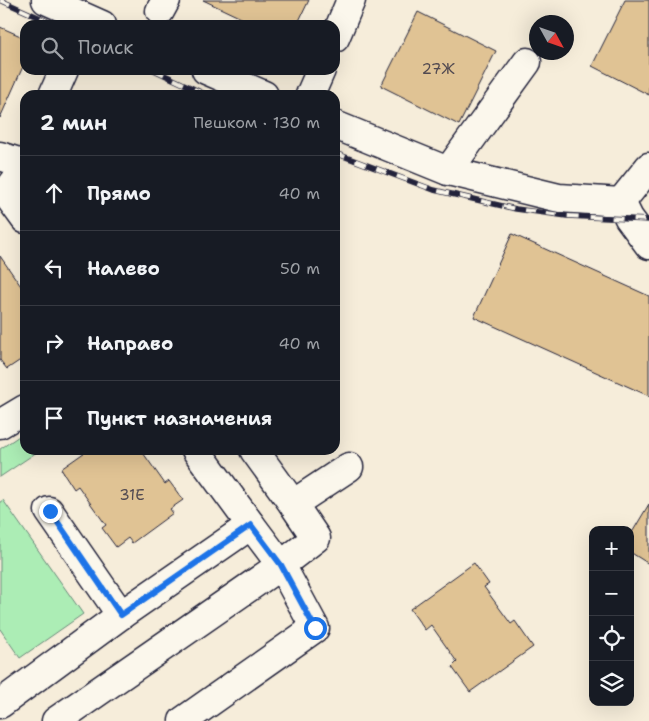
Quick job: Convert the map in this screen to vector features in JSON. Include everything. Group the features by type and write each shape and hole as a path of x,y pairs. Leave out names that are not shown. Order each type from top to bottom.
{"street":[{"path":"46,0 85,20"},
{"path":"340,26 351,0"},
{"path":"448,171 527,62"},
{"path":"55,90 62,75"},
{"path":"218,75 252,90"},
{"path":"312,90 319,75"},
{"path":"340,127 448,171 559,198 621,202"},
{"path":"0,156 20,162"},
{"path":"621,202 649,167"},
{"path":"20,174 3,196 20,214"},
{"path":"621,202 629,218 649,245"},
{"path":"0,424 20,412"},
{"path":"183,721 315,628 281,565 200,455"},
{"path":"56,721 281,565 316,538 258,455"},
{"path":"293,504 349,467"},
{"path":"50,511 121,615"},
{"path":"0,704 121,615 251,525"}],"green space":[{"path":"20,435 20,455 33,455 0,477 0,449"},
{"path":"3,500 83,614 20,658 0,629 0,502"}],"building":[{"path":"203,0 309,0 299,20 245,20"},
{"path":"625,0 649,0 649,95 592,66"},
{"path":"418,12 496,51 459,125 381,86"},
{"path":"0,27 20,36 20,73 0,118"},
{"path":"512,234 649,296 649,396 474,317"},
{"path":"0,256 20,285 20,360 7,369 0,360"},
{"path":"81,455 145,455 165,484 169,481 183,500 170,509 173,513 132,543 128,538 116,547 102,528 106,525 78,486 74,489 61,469"},
{"path":"649,504 649,564 634,555 634,529"},
{"path":"474,563 489,584 484,587 511,624 515,621 533,647 470,692 452,667 457,662 431,625 425,630 410,609"}],"railway":[{"path":"0,0 45,20"},
{"path":"165,75 196,90"},
{"path":"340,155 434,190 516,209 567,216 649,220"}],"route":[{"path":"50,511 121,615 251,525 281,565 315,628"}]}
